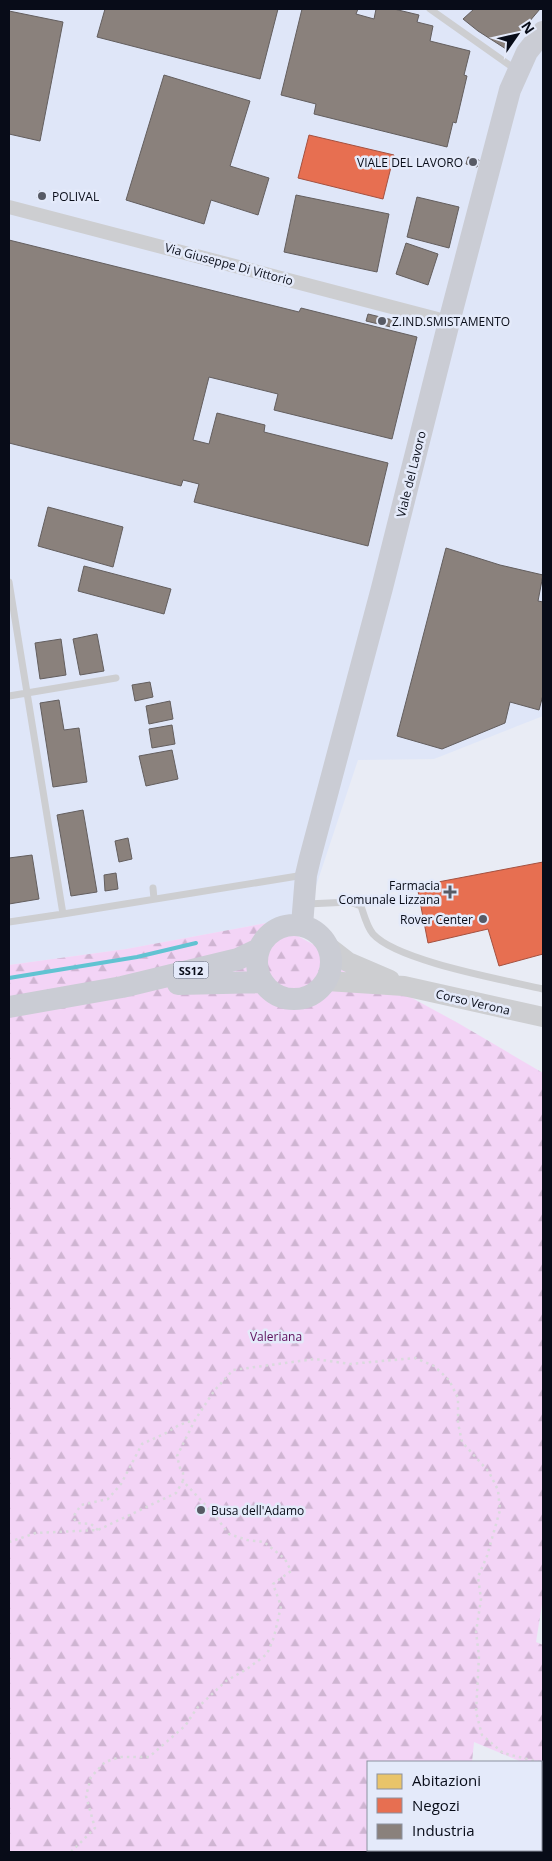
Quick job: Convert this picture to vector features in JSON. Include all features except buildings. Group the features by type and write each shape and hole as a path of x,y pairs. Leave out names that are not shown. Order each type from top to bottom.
{"main road":[{"name":"Viale del Lavoro","path":"303,915 306,874 385,578 449,322 508,100 527,52 543,32"},
{"path":"303,915 330,948 348,962 404,986"},
{"name":"SS12","path":"9,1007 122,987 238,959 259,949 265,938 276,929 303,915"},
{"path":"259,949 256,960 262,982 271,992 282,998 295,1000 308,997 319,990 327,981 332,965 330,948"},
{"path":"327,981 404,986"},
{"name":"SS12","path":"122,987 262,982"},
{"name":"Corso Verona","path":"404,986 543,1017"}],"street":[{"name":"Via Giuseppe Di Vittorio","path":"9,207 449,322"}],"lane":[{"path":"430,9 518,71"},
{"path":"9,582 63,914"},
{"path":"9,696 116,678"},
{"path":"9,922 306,874"},
{"path":"152,888 154,899"},
{"path":"303,915 350,902 361,906 372,933 383,943 396,950 446,966 543,989"}],"path":[{"path":"9,1542 36,1533 98,1530 176,1493 183,1482 183,1473 177,1456 195,1420 214,1391 233,1370 315,1359 350,1364 415,1358 434,1366 448,1380 458,1398 458,1423 462,1442 488,1472 498,1490 500,1510 487,1556 478,1577 481,1599 476,1632 479,1656 476,1712 482,1735 503,1753 535,1761"},
{"path":"98,1530 91,1524 77,1523 73,1517 81,1505 108,1499 121,1484 142,1444 179,1425 195,1420"},
{"path":"71,1852 95,1828 86,1796 91,1777 100,1767 105,1762 120,1757 149,1757 185,1726 197,1708 226,1681 267,1654 274,1637 281,1606 273,1584 291,1571 285,1559 264,1542 247,1540 229,1534 212,1512 183,1482"}],"shaded area":[{"path":"9,9 543,9 543,716 434,759 358,760 299,937 272,922 126,949 9,965"}],"green space":[{"name":"Valeriana","path":"272,922 458,1023 543,1073 543,1598 536,1642 543,1645 543,1771 542,1761 520,1761 474,1742 472,1761 367,1761 367,1851 468,1852 9,1852 9,965 126,949"}],"waterway":[{"path":"9,978 137,957 196,943"}],"place":[{"name":"VIALE DEL LAVORO","path":"473,162"},
{"name":"POLIVAL","path":"42,196"},
{"name":"Z.IND.SMISTAMENTO","path":"382,321"},
{"name":"Farmacia Comunale Lizzana","path":"450,892"},
{"name":"Rover Center","path":"483,919"},
{"name":"Busa dell'Adamo","path":"201,1510"}]}
